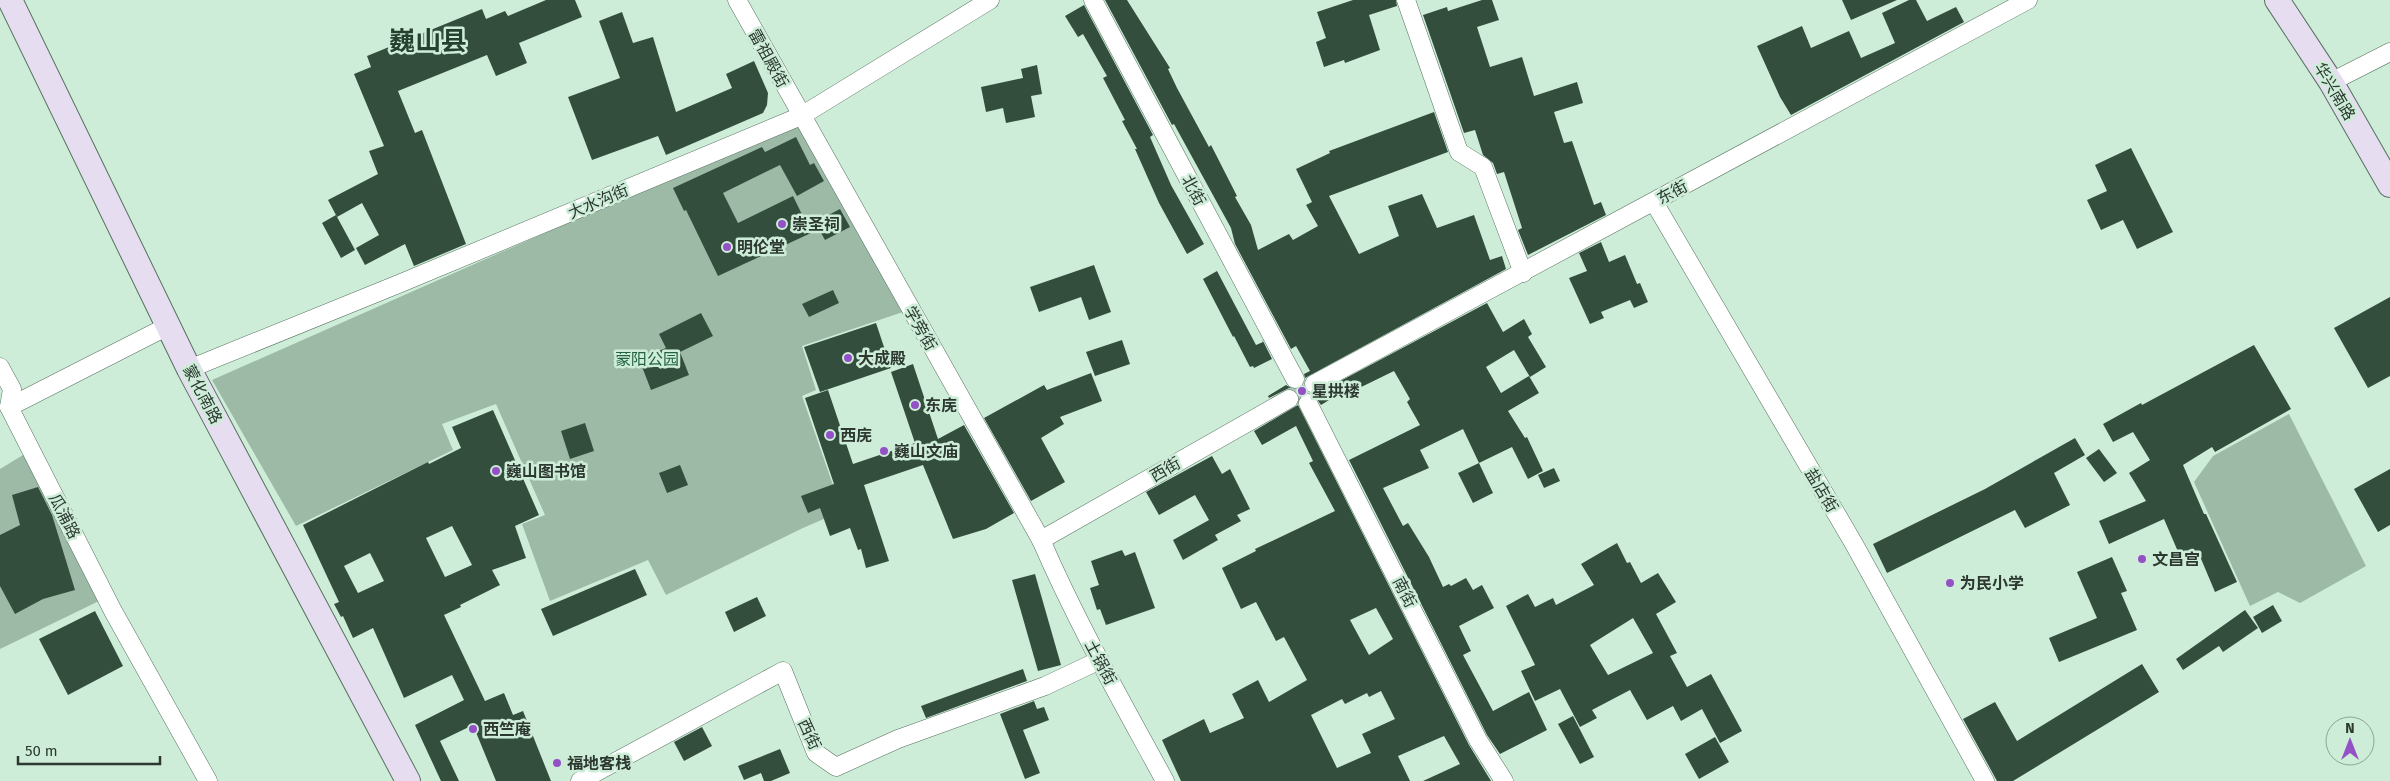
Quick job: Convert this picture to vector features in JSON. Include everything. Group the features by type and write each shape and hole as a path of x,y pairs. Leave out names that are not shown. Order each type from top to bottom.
{"main road":[{"name":"蒙化南路","path":"10,0 189,369 408,781"},
{"name":"华兴南路","path":"2277,0 2331,82 2390,185"}],"street":[{"name":"雷祖殿街","path":"737,0 801,116"},
{"name":"大水沟街","path":"189,369 401,284 801,116 990,0"},
{"name":"北街","path":"1093,0 1295,380"},
{"path":"1406,0 1459,152 1483,167 1523,273"},
{"name":"东街","path":"1314,384 2028,0"},
{"path":"2331,82 2390,52"},
{"name":"学旁街","path":"801,116 1041,540"},
{"name":"盐店街","path":"1654,202 1854,544 1985,781"},
{"path":"9,408 168,326"},
{"path":"0,367 12,389 9,408"},
{"name":"西街","path":"1041,540 1289,399"},
{"name":"南街","path":"1308,403 1478,740 1504,781"},
{"name":"瓜浦路","path":"9,408 114,610 208,781"},
{"name":"土锅街","path":"1041,540 1059,581 1165,781"},
{"name":"西街","path":"580,781 783,671 816,753 836,767 898,739 1045,686 1100,660"}],"green space":[{"name":"蒙阳公园","path":"798,121 903,312 802,346 816,390 802,396 842,511 666,595 648,560 550,601 522,524 545,515 496,404 442,424 453,450 296,526 212,380"},
{"path":"2289,414 2366,566 2300,603 2278,592 2250,606 2194,482 2213,456"},
{"path":"28,452 99,601 0,649 0,469"}],"building":[{"path":"546,0 575,0 582,17 519,43 527,63 496,76 487,55 398,91 415,133 422,130 466,244 414,266 405,244 365,265 356,248 379,235 362,203 337,217 328,200 378,174 369,151 384,146 354,74 371,67 367,56 482,9 486,19 505,11 508,16"},
{"path":"1105,0 1127,0 1170,68 1168,69 1177,88 1209,147 1211,145 1237,196 1235,197 1251,225 1258,250 1289,234 1293,240 1318,226 1306,205 1312,202 1296,169 1330,153 1329,151 1434,112 1448,152 1329,196 1359,254 1399,236 1388,206 1422,194 1437,228 1474,215 1490,260 1502,256 1506,269 1305,378 1304,374 1310,371 1296,346 1291,349 1235,244 1231,228 1174,124 1172,125"},
{"path":"1353,0 1396,0 1397,6 1369,15 1380,50 1345,63 1344,60 1324,67 1316,42 1326,38 1317,12"},
{"path":"1482,0 1492,0 1499,20 1477,27 1490,67 1522,57 1534,96 1577,82 1583,103 1554,112 1564,143 1572,141 1594,205 1601,202 1606,215 1528,255 1518,230 1522,228 1504,172 1497,174 1493,163 1483,155 1475,130 1464,133 1423,15 1447,7 1448,11"},
{"path":"1842,0 1897,0 1851,20"},
{"path":"1909,0 1916,0 1927,21 1956,7 1964,22 1791,115 1780,97 1757,46 1802,26 1811,48 1849,31 1861,58 1895,43 1882,13"},
{"path":"1084,5 1153,135 1150,137 1171,185 1204,244 1187,254 1159,203 1135,149 1137,149 1122,121 1125,120 1103,78 1107,76 1083,34 1078,37 1065,16"},
{"path":"622,12 633,43 653,37 676,112 732,88 726,74 754,61 768,93 767,105 763,113 666,155 658,136 592,160 568,97 620,78 599,21"},
{"path":"1037,65 1042,94 1031,96 1035,117 1006,123 1003,108 986,112 981,87 1023,78 1021,69"},
{"path":"796,137 810,165 814,163 824,181 797,196 780,165 723,193 738,223 793,196 811,233 718,276 686,210 684,211 673,188 762,147 765,152"},
{"path":"2131,148 2173,232 2137,249 2123,220 2101,230 2087,200 2107,191 2095,165"},
{"path":"840,209 850,227 825,240 815,222"},
{"path":"336,215 355,250 341,258 322,223"},
{"path":"1601,242 1609,262 1625,255 1637,284 1640,283 1648,302 1634,308 1630,300 1601,312 1604,318 1590,324 1569,278 1587,271 1579,253"},
{"path":"1094,265 1111,312 1089,320 1081,297 1039,312 1030,287"},
{"path":"1217,271 1256,345 1263,342 1262,339 1272,359 1254,368 1253,366 1250,367 1203,279"},
{"path":"833,290 839,303 809,317 802,304"},
{"path":"2390,297 2390,376 2368,388 2334,328"},
{"path":"1487,303 1503,332 1524,319 1532,334 1528,337 1546,367 1530,377 1514,350 1486,367 1501,393 1529,376 1539,393 1508,411 1525,438 1527,437 1543,471 1528,479 1512,447 1479,463 1463,429 1420,450 1429,468 1383,488 1403,526 1408,523 1429,557 1443,587 1449,584 1451,586 1466,578 1473,590 1482,585 1494,608 1459,626 1471,651 1463,655 1493,711 1529,692 1547,730 1500,754 1487,735 1349,460 1420,425 1407,402 1410,399 1394,371 1349,393 1347,389 1321,405 1314,395"},
{"path":"701,313 713,336 680,352 689,375 651,390 639,359 666,348 659,334"},
{"name":"大成殿","path":"876,323 891,368 820,392 804,347"},
{"path":"1122,340 1130,364 1095,376 1086,352"},
{"path":"2254,345 2291,409 2215,452 2212,447 2183,465 2237,582 2215,592 2199,554 2182,561 2164,519 2109,544 2099,521 2146,501 2129,473 2150,460 2133,432 2113,442 2103,424"},
{"path":"913,364 938,439 964,425 1014,513 986,529 953,539 923,465 864,485 889,561 866,568 861,549 858,550 850,528 830,536 820,508 808,513 801,496 834,484 805,398 828,390 853,464 915,443 891,372"},
{"path":"1091,373 1102,401 1060,417 1064,424 1041,438 1065,482 1031,501 984,418 1044,385 1047,390"},
{"path":"1286,385 1295,390 1289,388 1269,398 1268,396"},
{"path":"1304,385 1308,392 1299,397 1295,390"},
{"path":"1298,405 1469,745 1491,781 1423,781 1460,764 1444,736 1398,756 1410,781 1181,781 1162,740 1204,719 1210,733 1244,718 1232,694 1258,680 1269,702 1307,680 1284,637 1276,641 1256,602 1241,609 1222,568 1256,551 1255,549 1335,511 1309,463 1313,461 1296,426 1262,445 1254,431","holes":["1376,608 1393,639 1369,655 1350,620","1381,691 1395,719 1362,734 1371,753 1337,768 1311,715 1342,699 1345,704 1367,693 1369,697"]},
{"path":"493,410 539,515 515,526 526,558 492,570 500,585 444,615 485,701 504,693 513,715 523,711 551,781 496,781 473,725 440,741 459,781 441,781 415,725 464,700 452,675 404,698 373,628 353,638 343,616 341,617 334,604 339,602 303,525 428,462 429,464 461,448 452,427","holes":["452,526 472,565 445,577 426,538","370,553 384,581 358,593 344,566"]},
{"path":"585,423 594,451 570,459 561,431"},
{"path":"2075,438 2085,455 2054,473 2070,505 2025,528 2015,510 1887,573 1873,544 1985,489"},
{"path":"2099,449 2117,473 2104,482 2086,458"},
{"path":"1212,456 1222,474 1230,469 1250,509 1237,515 1241,521 1215,535 1218,540 1183,560 1173,540 1209,520 1195,495 1159,515 1146,492"},
{"path":"1479,463 1493,493 1473,503 1458,473"},
{"path":"680,465 688,485 667,493 659,473"},
{"path":"1554,468 1560,481 1544,488 1538,475"},
{"path":"2390,469 2390,525 2378,532 2354,489"},
{"path":"38,487 52,515 75,590 43,599 15,614 0,586 0,535 20,525 12,495"},
{"path":"1617,543 1627,563 1630,562 1641,583 1658,573 1676,602 1656,614 1677,653 1670,656 1687,687 1711,674 1742,731 1720,743 1702,709 1681,721 1673,706 1647,720 1630,690 1592,710 1597,718 1580,727 1560,689 1535,701 1521,671 1535,665 1506,606 1528,594 1535,607 1553,598 1556,605 1594,585 1581,564","holes":["1633,618 1653,653 1608,675 1590,645"]},
{"path":"1122,550 1125,556 1135,552 1155,608 1106,625 1100,609 1097,610 1090,588 1099,585 1091,561"},
{"path":"2112,557 2127,591 2121,593 2137,630 2059,662 2049,638 2097,618 2077,572"},
{"path":"635,569 647,595 553,636 541,609"},
{"path":"1035,574 1061,665 1038,671 1012,580"},
{"path":"757,597 766,616 734,632 725,612"},
{"path":"2273,605 2282,621 2262,633 2253,617"},
{"path":"2245,610 2258,628 2223,652 2219,646 2183,670 2176,659"},
{"path":"95,611 123,666 68,695 39,639"},
{"path":"2142,664 2159,692 2013,781 1997,781 1963,719 1995,702 2017,741"},
{"path":"1023,669 1027,681 926,718 921,706"},
{"path":"1034,701 1037,709 1044,707 1049,720 1023,730 1040,773 1025,779 1000,714"},
{"path":"1573,716 1594,757 1580,764 1558,724"},
{"path":"702,727 712,746 684,761 674,742"},
{"path":"1715,737 1729,762 1699,779 1685,754"},
{"path":"780,749 790,773 771,781 764,781 761,773 744,780 738,766"}],"tunnel":[{"path":"1289,399 1314,384"}],"place":[{"name":"崇圣祠","path":"782,224"},
{"name":"明伦堂","path":"727,247"},
{"name":"大成殿","path":"848,358"},
{"name":"星拱楼","path":"1302,391"},
{"name":"东庑","path":"915,405"},
{"name":"西庑","path":"830,435"},
{"name":"巍山文庙","path":"884,451"},
{"name":"巍山图书馆","path":"496,471"},
{"name":"文昌宫","path":"2142,559"},
{"name":"为民小学","path":"1950,583"},
{"name":"西竺庵","path":"473,729"},
{"name":"福地客栈","path":"557,763"}],"district":[{"name":"巍山县","path":"428,41"}]}
